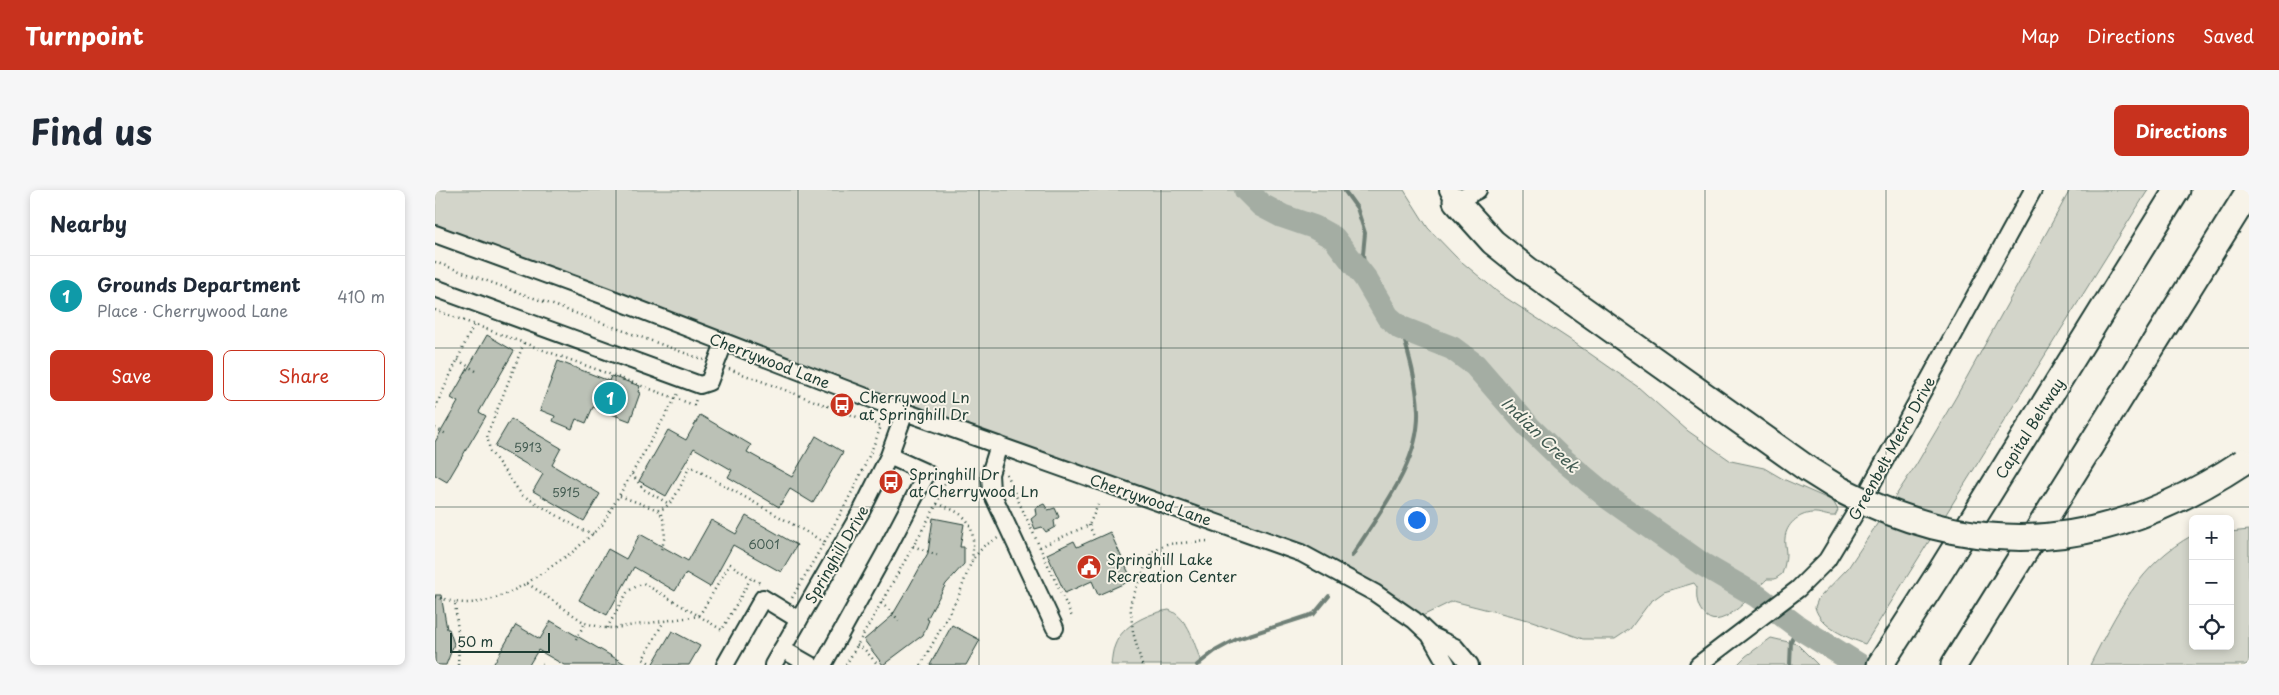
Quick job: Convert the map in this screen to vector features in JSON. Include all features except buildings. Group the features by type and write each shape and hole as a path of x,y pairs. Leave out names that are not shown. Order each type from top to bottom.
{"highway":[{"name":"Capital Beltway","path":"1883,661 1948,560 2177,190"},
{"path":"1954,665 2249,191"},
{"path":"1452,196 1493,242 1528,270 1809,470 1841,490 1876,508 1939,528 1999,537 2045,536 2112,526 2145,514 2180,500 2246,460"}],"street":[{"path":"1452,196 1478,190"},
{"name":"Greenbelt Metro Drive","path":"1698,665 1798,589 1827,560 1862,502 2033,190"},
{"name":"Cherrywood Lane","path":"435,234 605,296 905,412 1301,553 1375,593 1414,620 1430,635 1447,665"},
{"path":"435,288 700,385 707,384 720,370 724,343"},
{"name":"Springhill Drive","path":"773,665 799,620 832,546 862,510 889,456 905,412"},
{"path":"999,445 990,474 989,483 991,491 1055,628"},
{"path":"823,665 927,472 889,456"},
{"path":"725,665 763,598 799,620"},
{"name":"Cherrywood Lane","path":"1430,635 1455,647 1470,665"},
{"path":"782,649 810,665"}],"path":[{"path":"435,262 720,370 727,368 881,426 868,462 832,546 791,600 783,595"},
{"path":"435,310 693,405 698,394"},
{"path":"435,408 474,324"},
{"path":"524,343 487,435 487,446 522,495 582,530 594,534"},
{"path":"458,360 476,371"},
{"path":"435,598 467,604 491,600 527,583 574,551 594,534 620,496 686,380"},
{"path":"435,428 448,435"},
{"path":"658,510 666,508 669,504 690,466 832,546"},
{"path":"1004,470 1073,619"},
{"path":"846,665 937,504 950,472"},
{"path":"632,474 643,489 669,504"},
{"path":"620,496 658,510 662,514 665,530 661,550"},
{"path":"921,665 959,595 972,560 973,534 967,519 961,514 937,504"},
{"path":"1039,547 1089,525 1098,505"},
{"path":"972,560 990,542 1029,524"},
{"path":"1089,525 1095,539"},
{"path":"1142,665 1133,632 1131,604 1147,562 1153,552 1167,544 1208,541"},
{"path":"913,546 937,555"},
{"path":"699,616 730,564 767,586"},
{"path":"607,628 627,591 643,583 722,630 751,578"},
{"path":"527,583 585,623 607,628 699,616"},
{"path":"455,602 459,642 458,665"},
{"path":"881,603 899,621"},
{"path":"653,665 643,659 664,621"},
{"path":"576,639 585,623"},
{"path":"857,645 865,650 878,665"}],"shaded area":[{"path":"435,190 1404,190 1428,228 1456,257 1500,294 1638,387 1688,431 1731,461 1764,468 1783,479 1833,501 1838,510 1835,516 1812,513 1794,521 1786,533 1786,556 1782,574 1775,579 1767,579 1738,608 1721,619 1713,619 1703,613 1698,603 1697,587 1694,583 1664,592 1650,602 1630,629 1615,639 1583,639 1532,621 1453,601 1414,620 1342,574 435,234"},
{"path":"2070,190 2148,190 1865,644 1842,634 1822,620 1815,607 1818,599 1848,568 1916,465 1956,397"},
{"path":"2249,530 2249,665 2090,665 2131,591 2158,560 2189,538 2189,650 2234,650 2234,532"},
{"path":"1169,610 1182,619 1194,641 1202,665 1111,665 1114,647 1130,626 1145,617"},
{"path":"1771,638 1797,644 1818,665 1737,665"}],"waterway":[{"name":"Indian Creek","path":"1246,190 1261,205 1282,216 1314,227 1334,238 1365,278 1388,317 1401,328 1452,348 1475,365 1529,427 1561,458 1610,499 1702,564 1757,596 1798,627 1859,665"},
{"path":"1344,190 1357,208 1365,233 1363,254 1365,278"},
{"path":"1352,556 1396,487 1405,469 1417,431 1416,390 1410,358 1401,328"},
{"path":"1197,665 1215,651 1237,639 1314,614 1329,596"},
{"path":"1790,665 1791,641 1798,627"}],"place":[{"name":"Grounds Department","path":"610,398"},
{"name":"Cherrywood Ln at Springhill Dr","path":"842,405"},
{"name":"Springhill Dr at Cherrywood Ln","path":"891,482"},
{"name":"Springhill Lake Recreation Center","path":"1089,567"}]}
